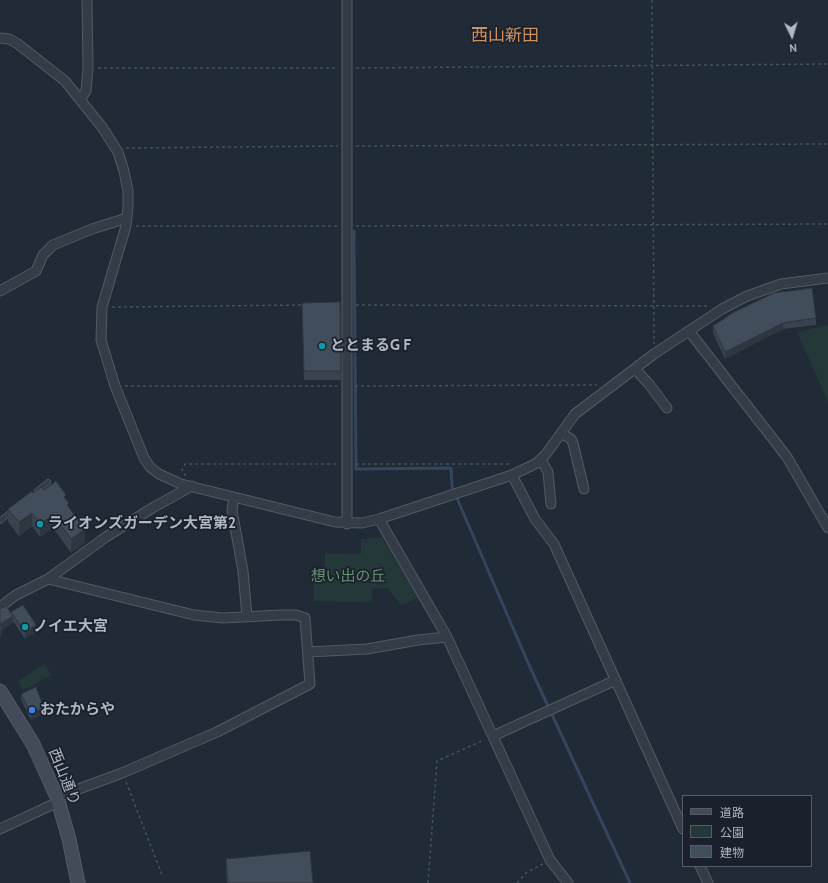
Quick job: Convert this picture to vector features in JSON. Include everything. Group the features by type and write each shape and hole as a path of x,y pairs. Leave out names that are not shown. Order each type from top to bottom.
{"street":[{"path":"81,98 86,91 88,68 87,0"},
{"path":"347,0 347,524"},
{"path":"0,38 9,39 18,44 65,81 81,98 118,152 128,191 127,222 102,307 101,340 115,386 144,458 150,467 170,480 234,498 347,524 362,523 380,519 512,475 541,460 575,414 654,354 722,309 747,296 781,284 828,278"},
{"path":"0,291 36,271 43,255 53,245 92,229 127,222"},
{"path":"689,330 787,457 828,528"},
{"path":"635,369 649,384 667,408"},
{"path":"561,433 571,439 573,443 584,489"},
{"path":"541,460 548,472 551,504"},
{"path":"512,475 536,519 554,544 682,827"},
{"path":"0,607 16,595 48,579 106,537 154,507 192,486"},
{"path":"234,498 232,510 243,571 247,616"},
{"path":"380,519 447,638 550,860 568,883"},
{"path":"0,829 57,799 217,732 310,684 305,618 296,615 223,618 194,614 48,579"},
{"path":"308,652 367,649 418,640 447,638"},
{"path":"493,736 616,680"},
{"name":"西山通り","path":"0,691 32,744 57,799 69,839 78,883"},
{"path":"700,867 708,883"}],"lane":[{"path":"31,496 48,482"},
{"path":"0,521 14,509"}],"path":[{"path":"652,0 654,354"},
{"path":"88,68 348,68 828,64"},
{"path":"118,152 126,148 828,144"},
{"path":"127,222 348,226 828,224"},
{"path":"102,307 308,305"},
{"path":"347,305 653,305 715,306 722,309"},
{"path":"115,386 614,385"},
{"path":"428,883 437,761 493,736"},
{"path":"122,773 162,875"},
{"path":"517,883 527,872 550,860"}],"green space":[{"path":"828,325 828,402 797,332"},
{"name":"想い出の丘","path":"382,537 418,598 401,606 388,588 372,589 372,602 314,601 314,571 325,570 325,553 361,554 361,539"},
{"path":"44,664 52,675 23,690 18,681"}],"building":[{"path":"812,288 816,318 783,323 725,352 713,326 734,312 774,293"},
{"name":"ととまるG F","path":"340,302 341,371 304,371 302,303"},
{"path":"56,481 66,495 64,497 69,503 67,505 85,529 71,539 53,515 40,524 32,513 19,522 8,509 32,491 33,493 41,487 44,490"},
{"path":"23,605 36,625 25,632 11,612"},
{"path":"6,606 13,616 0,624 0,609"},
{"path":"36,687 44,708 31,713 21,694"},
{"path":"310,851 313,883 228,883 226,859"}],"waterway":[{"path":"354,231 356,469 451,468 452,486 462,510 529,665 630,883"}],"place":[{"name":"ととまるG F","path":"322,346"},
{"name":"ライオンズガーデン大宮第2","path":"40,524"},
{"name":"ノイエ大宮","path":"25,627"},
{"name":"おたからや","path":"32,710"}],"district":[{"name":"西山新田","path":"505,36"}]}
